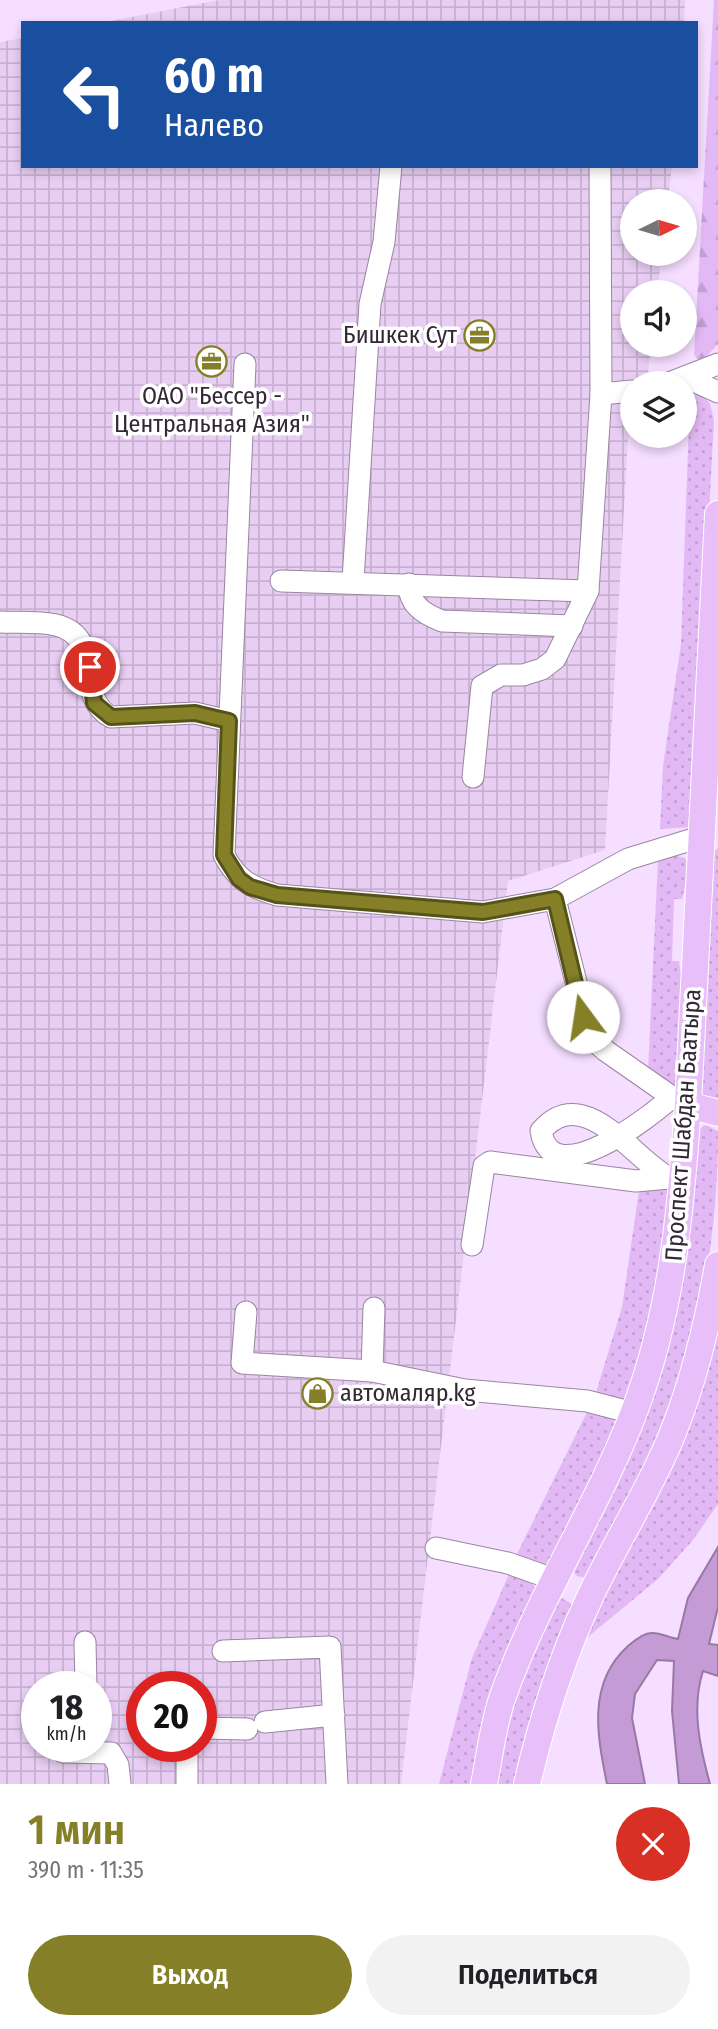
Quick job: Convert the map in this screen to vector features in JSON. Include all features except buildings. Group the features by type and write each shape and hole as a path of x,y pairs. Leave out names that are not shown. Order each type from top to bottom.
{"main road":[{"name":"Проспект Шабдан Баатыра","path":"484,1784 503,1697 554,1580 633,1413 659,1336 668,1294 680,1101 709,837 718,514"},
{"path":"680,1101 718,1113"},
{"name":"Проспект Шабдан Баатыра","path":"527,1784 545,1709 590,1597 632,1519 673,1432 703,1341 718,1265"},
{"path":"554,1580 590,1597"}],"lane":[{"path":"354,581 370,304 384,242 391,168"},
{"path":"473,777 482,686 502,675 523,675 542,668 555,659 588,591 601,394 600,168"},
{"path":"245,364 224,855 239,879 250,887 277,895 483,912 555,899 628,859 709,837"},
{"path":"697,373 718,364"},
{"path":"697,386 718,392"},
{"path":"601,394 620,392"},
{"path":"281,581 354,581 588,591"},
{"path":"410,584 410,594 416,606 428,616 442,621 572,626"},
{"path":"0,622 44,623 71,631 86,652 94,703 111,717 195,713 229,721"},
{"path":"555,899 590,1037 606,1051 680,1101 620,1136 676,1178"},
{"path":"472,1245 484,1166 490,1162 636,1181 676,1178"},
{"path":"372,1371 374,1308"},
{"path":"246,1312 242,1363 372,1371 465,1390 587,1401 633,1413"},
{"path":"436,1548 508,1563 554,1580"},
{"path":"85,1642 86,1671"},
{"path":"223,1651 330,1647 337,1784"},
{"path":"217,1727 334,1715"},
{"path":"112,1755 116,1758 120,1784"},
{"path":"187,1762 187,1784"}],"shaded area":[{"path":"219,0 685,0 684,21 111,21"},
{"path":"21,38 21,168 672,168 669,189 620,189 620,266 660,266 659,280 620,280 620,357 650,357 648,371 620,371 620,448 627,448 605,850 508,881 401,1784 0,1784 0,42"},
{"path":"718,1547 718,1607 709,1644 718,1645 718,1676 703,1671 697,1714 700,1742 710,1784 679,1784 672,1711 674,1661 657,1660 635,1694 632,1718 645,1784 607,1784 598,1729 598,1710 606,1676 628,1646 642,1636 654,1633 678,1639 688,1598"}],"green space":[{"path":"714,0 718,0 718,344 705,358 697,359 697,301"},
{"path":"697,395 703,396 710,404 714,421 692,823 690,827 660,829 663,766 681,644 688,448 697,448"},
{"path":"718,848 718,1100 700,1097 711,854"},
{"path":"673,855 685,858 690,866 682,899 674,899 672,961 679,961 683,989 677,1088 648,1071 658,859"},
{"path":"706,1125 718,1131 714,1214 702,1296 682,1377 669,1417 637,1486 587,1578 577,1576 571,1569 602,1505 698,1129"},
{"path":"640,1184 666,1188 672,1195 656,1302 629,1395 624,1399 595,1396 622,1307"},
{"path":"718,1311 718,1504 693,1540 658,1579 583,1641"},
{"path":"589,1408 615,1418 612,1437 550,1563 545,1566 514,1560"},
{"path":"510,1572 532,1581 536,1590 472,1784 439,1784 472,1658"},
{"path":"560,1597 572,1604 573,1610 520,1784 493,1784 528,1655"}],"place":[{"name":"Бишкек Сут","path":"480,335"},
{"name":"ОАО \"Бессер - Центральная Азия\"","path":"212,362"},
{"name":"автомаляр.kg","path":"317,1393"}],"route":[{"path":"90,667 90,688 94,703 111,717 195,713 229,721 224,855 230,868 250,887 277,895 483,912 555,899 583,1017"}]}
